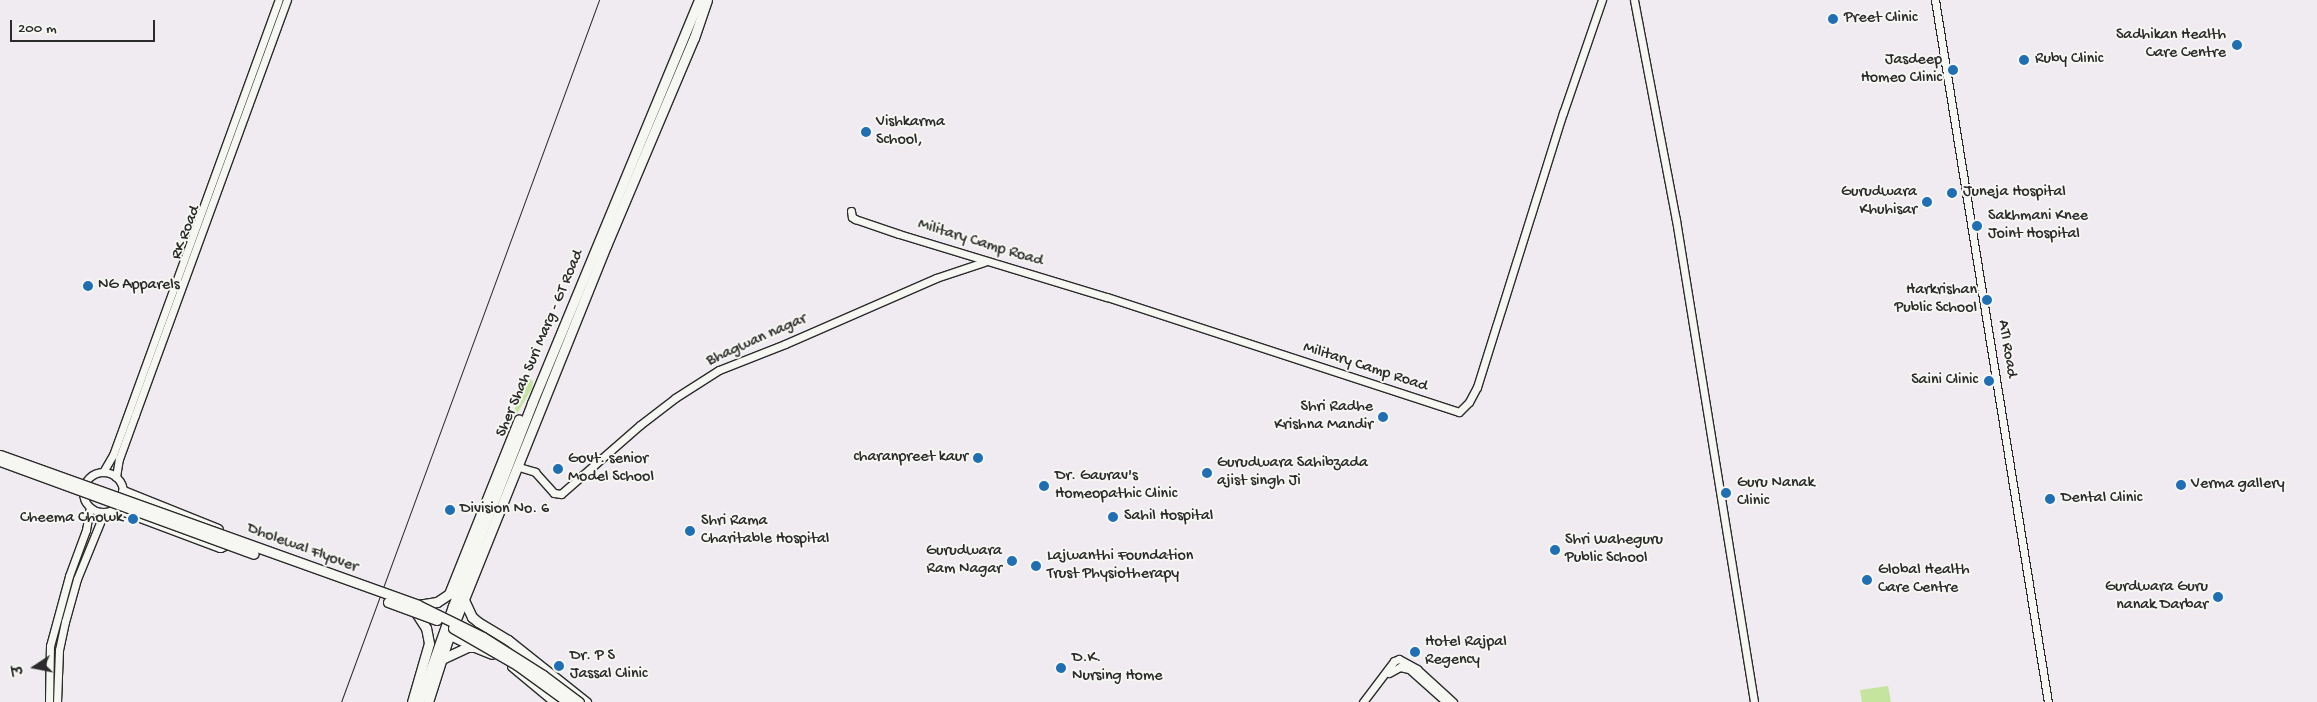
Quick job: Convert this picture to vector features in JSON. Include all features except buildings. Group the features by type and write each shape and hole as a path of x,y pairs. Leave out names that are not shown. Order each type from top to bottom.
{"main road":[{"name":"Sher Shah Suri Marg - GT Road","path":"419,702 455,612 532,403 699,0"},
{"name":"Sher Shah Suri Marg - GT Road","path":"455,612 464,600 519,467 606,246 694,38 707,0"},
{"path":"412,702 428,643 426,628 417,608 436,602 449,594 521,414 532,403"},
{"name":"Dholewal Flyover","path":"0,454 228,541"},
{"name":"Dholewal Flyover","path":"0,461 417,608 496,646 543,675 579,702"},
{"path":"116,508 136,517 220,546 228,541 226,532 123,491"},
{"path":"464,600 467,608 478,622"},
{"name":"Dholewal Flyover","path":"417,608 501,656 568,702"},
{"path":"455,612 478,622 508,640 586,702"},
{"name":"Sher Shah Suri Marg - GT Road","path":"428,702 442,659 447,633"},
{"path":"447,633 493,654 555,702"},
{"path":"442,659 455,651 475,647"}],"street":[{"name":"RK Road","path":"103,472 113,455 279,0"},
{"name":"RK Road","path":"116,477 119,459 134,415 287,0"},
{"name":"Military Camp Road","path":"851,211 852,217 855,219 985,261 1106,296 1459,412 1469,402 1477,387 1563,113 1602,0"},
{"path":"1634,0 1676,220 1754,702"},
{"name":"ATI Road","path":"1935,0 2048,702"},
{"name":"Bhagwan nagar","path":"519,467 535,472 554,493 560,494 640,425 675,398 719,370 785,344 936,278 985,261"},
{"path":"49,702 50,646 69,576 86,530 90,508 83,496 84,485 91,476 103,472 116,477 123,491 116,508 104,512 90,508"},
{"path":"57,702 59,650 77,579 104,512"},
{"path":"1363,702 1394,661 1399,659 1417,668 1454,702"},
{"path":"1368,702 1390,670 1400,667 1409,669 1446,702"}],"green space":[{"path":"527,377 533,381 532,388 511,424 523,380"},
{"path":"1888,686 1891,702 1862,702 1860,690"}],"railway":[{"path":"341,702 599,0"}],"place":[{"name":"Preet Clinic","path":"1833,19"},
{"name":"Sadhikan Health Care Centre","path":"2237,45"},
{"name":"Ruby Clinic","path":"2024,60"},
{"name":"Jasdeep Homeo Clinic","path":"1953,70"},
{"name":"Vishkarma School,","path":"866,132"},
{"name":"Juneja Hospital","path":"1952,193"},
{"name":"Gurudwara Khuhisar","path":"1927,202"},
{"name":"Sakhmani Knee Joint Hospital","path":"1977,226"},
{"name":"NG Apparels","path":"88,286"},
{"name":"Harkrishan Public School","path":"1987,300"},
{"name":"Saini Clinic","path":"1989,381"},
{"name":"Shri Radhe Krishna Mandir","path":"1383,417"},
{"name":"charanpreet kaur","path":"978,458"},
{"name":"Govt. senior Model School","path":"558,469"},
{"name":"Gurudwara Sahibzada ajist singh Ji","path":"1207,473"},
{"name":"Verma gallery","path":"2181,485"},
{"name":"Dr. Gaurav's Homeopathic Clinic","path":"1044,486"},
{"name":"Guru Nanak Clinic","path":"1726,493"},
{"name":"Dental Clinic","path":"2050,499"},
{"name":"Division No. 6","path":"450,510"},
{"name":"Sahil Hospital","path":"1113,517"},
{"name":"Cheema Chowk","path":"133,519"},
{"name":"Shri Rama Charitable Hospital","path":"690,531"},
{"name":"Shri Waheguru Public School","path":"1555,550"},
{"name":"Gurudwara Ram Nagar","path":"1012,561"},
{"name":"Lajwanthi Foundation Trust Physiotherapy","path":"1036,566"},
{"name":"Global Health Care Centre","path":"1867,580"},
{"name":"Gurdwara Guru nanak Darbar","path":"2218,597"},
{"name":"Hotel Rajpal Regency","path":"1415,652"},
{"name":"Dr. P S Jassal Clinic","path":"559,666"},
{"name":"D.K. Nursing Home","path":"1061,668"}]}
